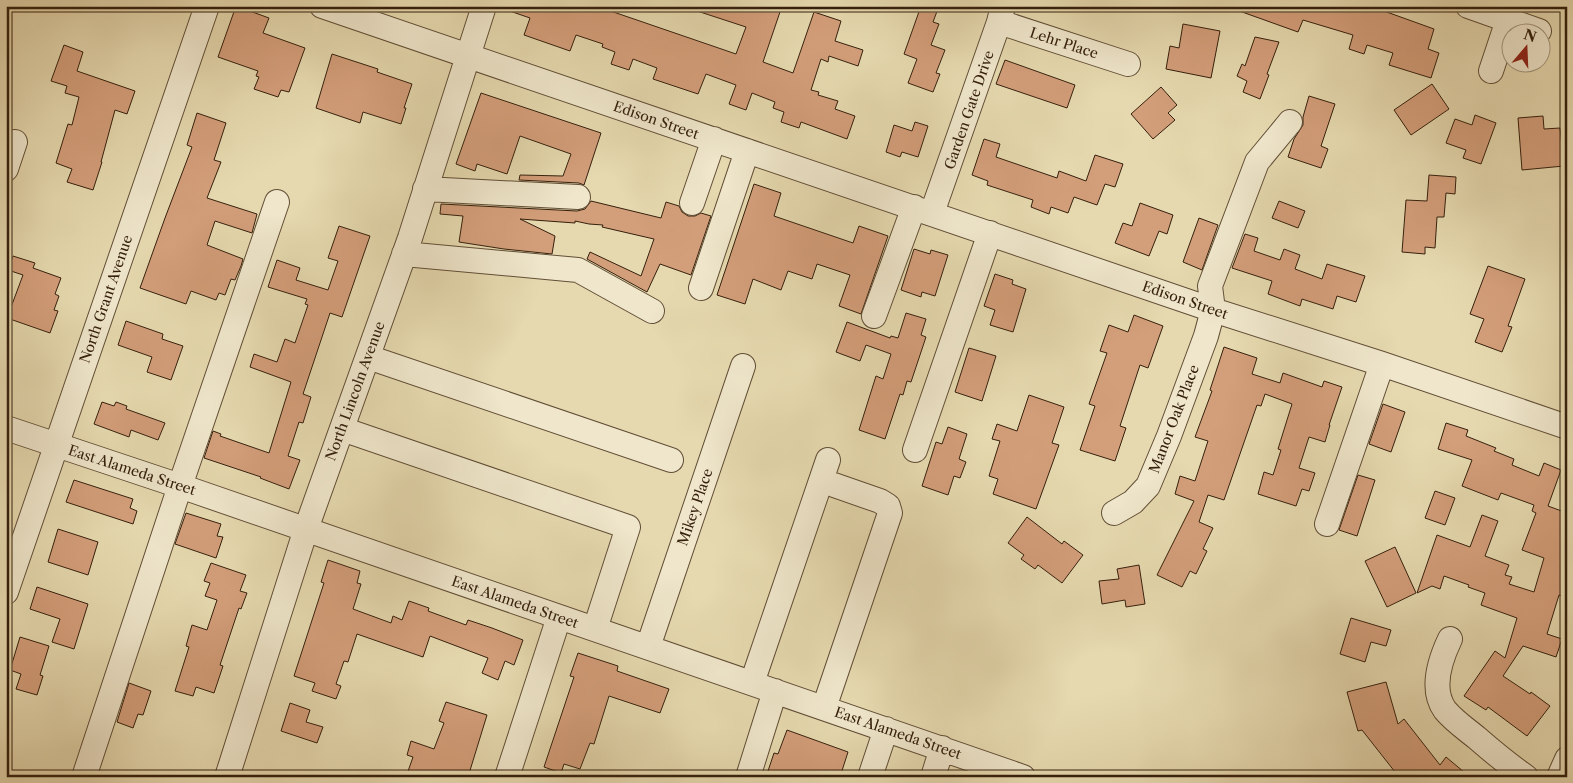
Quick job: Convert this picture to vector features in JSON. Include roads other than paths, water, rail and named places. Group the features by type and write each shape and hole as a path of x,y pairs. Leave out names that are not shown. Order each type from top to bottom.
{"street":[{"name":"North Grant Avenue","path":"6,592 207,6"},
{"name":"Edison Street","path":"322,6 1213,310 1382,364 1567,427"},
{"name":"North Lincoln Avenue","path":"227,777 306,529 404,254 484,6"},
{"path":"1468,6 1513,22"},
{"name":"Lehr Place","path":"1001,14 1128,64"},
{"name":"Garden Gate Drive","path":"874,316 924,210 1001,14"},
{"path":"1491,71 1508,20"},
{"path":"1213,310 1210,286 1257,162 1290,122"},
{"path":"692,203 714,139"},
{"path":"6,169 15,142"},
{"path":"701,288 747,151"},
{"path":"425,189 578,196"},
{"path":"84,777 180,486 277,202"},
{"path":"915,450 990,233"},
{"path":"404,254 578,270 652,311"},
{"name":"Manor Oak Place","path":"1114,513 1133,502 1148,486 1169,436 1206,336 1213,310"},
{"path":"368,357 672,460"},
{"path":"1327,524 1382,364"},
{"name":"Mikey Place","path":"648,647 743,366"},
{"name":"East Alameda Street","path":"6,428 306,529 1023,777"},
{"path":"342,429 628,527 595,629"},
{"path":"752,683 828,460"},
{"path":"824,708 890,513 888,506 880,501 834,485"},
{"path":"507,777 559,617"},
{"path":"1450,639 1441,658 1438,672 1438,694 1444,708 1494,753 1526,777"},
{"path":"748,777 775,691"},
{"path":"870,777 886,729"},
{"path":"933,777 942,748"},
{"path":"1559,777 1567,758"}]}
